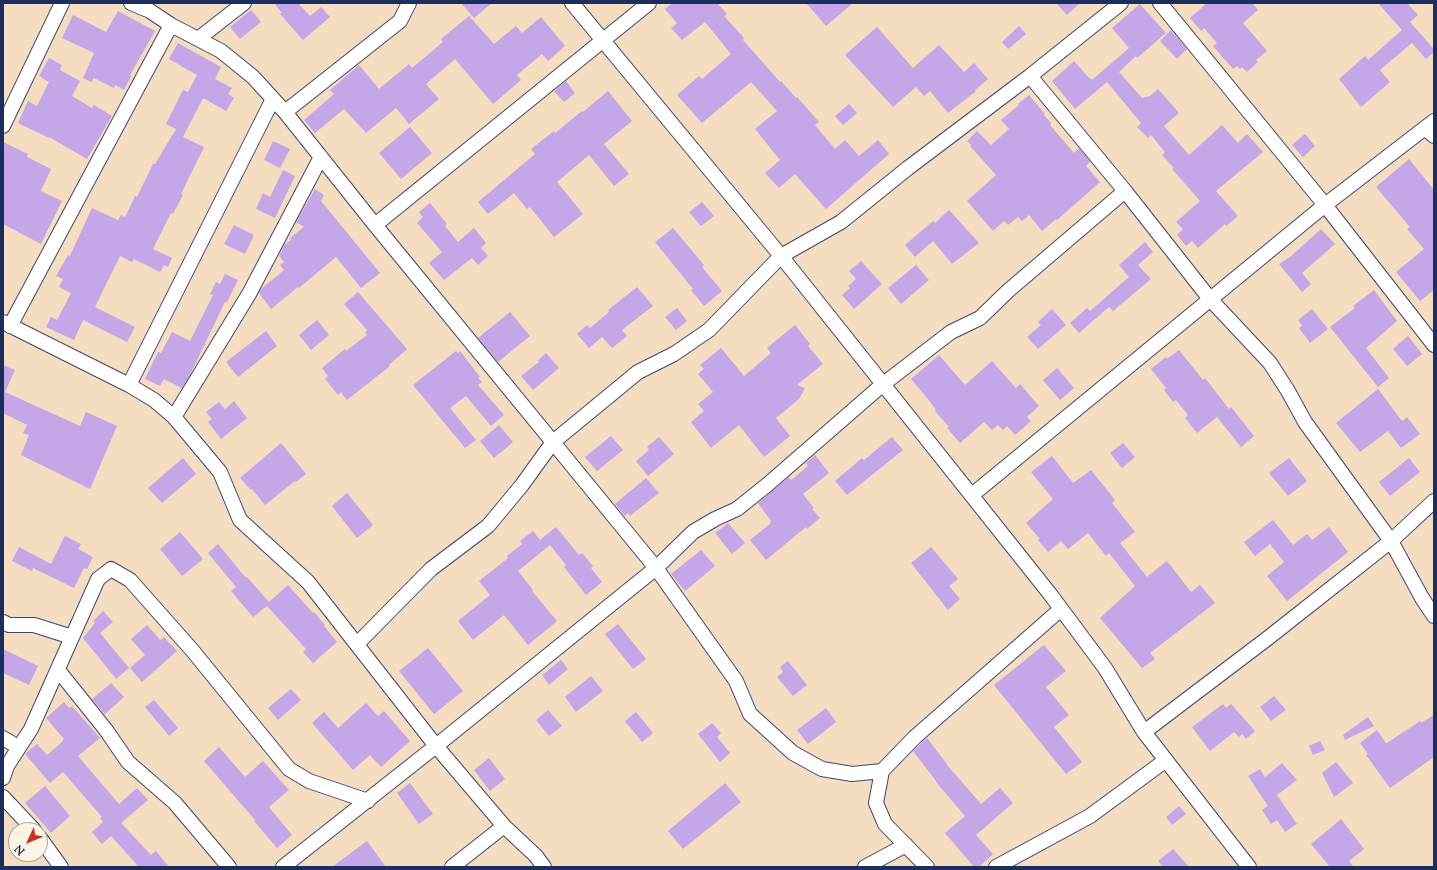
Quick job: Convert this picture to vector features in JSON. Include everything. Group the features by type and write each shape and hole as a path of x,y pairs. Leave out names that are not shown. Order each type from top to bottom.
{"street":[{"path":"3,126 62,3"},
{"path":"131,3 150,11 171,25 221,51 253,77 285,112 375,225 656,568 736,681 750,714 793,753 822,770 852,774 882,771"},
{"path":"198,39 244,3"},
{"path":"285,112 400,21 409,3"},
{"path":"572,3 781,256 882,385 972,495 1105,668 1144,732 1249,867"},
{"path":"375,225 649,3"},
{"path":"356,644 432,568 488,526 553,442 638,372 674,354 709,330 781,256 841,222 908,168 1030,76 1120,3"},
{"path":"1160,3 1325,205 1434,345"},
{"path":"171,25 7,324 129,385 154,400 174,417 220,472 240,520 308,582 436,746 504,826 536,856 544,867"},
{"path":"1030,76 1125,191 1210,299 1270,363 1305,422 1391,541 1422,598 1434,616"},
{"path":"129,385 273,99"},
{"path":"972,495 1325,205 1431,128"},
{"path":"174,417 249,294 321,157"},
{"path":"283,867 368,801 656,568 693,532 715,518 737,509 767,485 882,385 951,332 980,318 1009,290 1125,191"},
{"path":"1144,732 1268,638 1391,541 1434,501"},
{"path":"3,778 7,766 31,729 98,579 111,569 130,580 192,650 289,770 309,781 368,801"},
{"path":"927,867 885,824 876,803 882,771 915,737 1061,609"},
{"path":"3,622 9,625 34,625 72,637"},
{"path":"58,670 106,730 128,762 175,803 229,867"},
{"path":"3,738 18,747"},
{"path":"996,867 1090,816 1166,760"},
{"path":"3,797 26,822"},
{"path":"452,867 504,826"},
{"path":"865,867 906,845"},
{"path":"48,849 61,867"}],"building":[{"path":"274,3 298,3 310,16 321,7 330,17 303,40 280,14 282,13"},
{"path":"461,3 492,3 474,18"},
{"path":"672,3 717,3 727,14 724,16 744,38 743,40 780,82 781,81 796,98 797,97 819,122 815,125 835,149 845,140 859,156 878,140 889,154 826,209 795,174 779,188 765,173 780,160 755,129 777,111 751,82 702,123 677,95 699,76 702,79 731,54 705,22 682,40 671,28 677,23 665,9"},
{"path":"806,3 853,3 826,26"},
{"path":"1056,3 1080,3 1067,15"},
{"path":"1207,3 1252,3 1258,10 1243,23 1267,51 1256,60 1258,62 1247,72 1242,67 1240,69 1237,66 1233,69 1213,46 1217,43 1204,28 1201,31 1190,18"},
{"path":"1378,3 1407,3 1418,15 1410,22 1434,49 1434,52 1426,59 1412,43 1380,70 1390,82 1361,107 1339,79 1365,56 1368,60 1402,30"},
{"path":"1140,4 1166,33 1137,58 1136,56 1119,72 1142,98 1150,96 1158,89 1179,113 1164,126 1189,155 1222,125 1238,143 1247,134 1263,152 1216,191 1238,216 1226,226 1225,224 1198,248 1192,241 1186,246 1177,235 1183,229 1176,222 1200,201 1172,169 1174,168 1162,155 1165,152 1151,135 1148,138 1137,127 1141,123 1107,82 1075,109 1052,81 1074,61 1092,80 1129,48 1112,28"},
{"path":"251,10 261,22 240,39 230,27"},
{"path":"118,11 155,31 130,75 131,76 124,90 115,85 114,88 94,78 91,82 83,78 94,53 62,38 73,15 106,32"},
{"path":"469,16 494,44 516,26 522,33 541,17 565,46 548,61 542,54 517,75 521,80 493,104 455,59 426,84 439,99 409,124 396,108 366,133 344,109 315,133 304,120 334,94 330,90 359,65 379,89 409,64 412,68 443,42 441,39"},
{"path":"1019,26 1026,34 1008,49 1002,42"},
{"path":"877,27 913,68 939,45 964,72 974,63 988,79 975,90 976,91 948,113 930,91 924,96 916,87 893,107 845,55"},
{"path":"1171,30 1187,49 1177,59 1160,41"},
{"path":"178,43 221,67 215,79 232,88 228,94 234,98 226,111 203,98 183,137 204,147 181,194 183,195 173,214 171,213 153,249 172,258 168,267 164,265 160,272 134,259 132,262 120,256 95,307 135,327 127,342 83,320 74,340 46,327 51,317 57,320 71,293 59,287 63,279 56,276 68,255 70,256 92,208 118,220 121,215 125,217 135,196 137,197 153,164 155,164 176,129 166,124 183,90 188,92 197,75 169,59"},
{"path":"49,58 62,65 60,70 80,81 72,96 92,108 94,105 112,116 87,159 49,137 18,123 28,101 37,106 49,82 39,76"},
{"path":"566,81 575,93 564,102 554,91"},
{"path":"608,91 632,121 604,144 629,174 614,186 589,155 557,182 583,214 554,237 530,207 527,209 514,193 488,214 478,202 535,154 531,149 554,131 555,133 582,111 583,112"},
{"path":"1029,95 1045,114 1044,115 1051,123 1050,125 1074,153 1079,148 1090,162 1086,166 1100,182 1057,220 1056,219 1042,231 1029,215 1022,221 1018,217 1008,225 1004,221 993,231 967,201 996,175 967,141 977,131 991,145 1009,129 1001,120"},
{"path":"849,104 857,113 843,125 835,116"},
{"path":"410,127 432,153 401,179 379,153"},
{"path":"1305,134 1315,146 1303,157 1292,145"},
{"path":"273,141 290,149 280,168 264,160"},
{"path":"3,142 28,154 27,157 51,169 41,191 62,201 41,244 3,224"},
{"path":"1409,159 1434,190 1434,290 1420,301 1396,272 1424,249 1407,229 1410,227 1376,187"},
{"path":"283,170 295,176 275,218 256,209 263,193 270,197"},
{"path":"315,189 324,195 321,201 380,273 361,288 336,257 271,309 259,293 261,289 284,270 280,265 284,262 279,256 284,245 291,240 290,238 304,227 296,222"},
{"path":"702,202 714,216 701,226 689,212"},
{"path":"430,203 447,224 445,226 458,242 474,228 486,243 481,248 488,256 478,265 472,258 444,280 429,263 442,252 417,223 423,217 419,212"},
{"path":"949,210 979,243 952,264 933,241 915,257 905,245 933,221 935,223"},
{"path":"234,225 254,235 245,254 224,244"},
{"path":"673,228 704,265 702,267 722,291 704,306 691,290 693,289 655,242"},
{"path":"1321,229 1335,244 1302,273 1311,284 1302,292 1279,264 1290,257"},
{"path":"1145,242 1153,252 1138,265 1151,279 1113,311 1109,307 1079,333 1070,323 1087,308 1090,311 1129,277 1119,265"},
{"path":"861,261 882,284 854,309 842,295 850,288 848,286 856,279 849,271"},
{"path":"916,265 929,280 901,304 888,288"},
{"path":"225,274 238,280 227,302 225,302 189,377 182,388 164,379 160,386 145,379 158,352 161,353 172,332 190,341 213,295 210,294 216,282 220,284"},
{"path":"637,287 653,306 622,330 627,336 612,348 602,337 589,348 577,334 587,325 590,328 609,312 608,310"},
{"path":"1374,290 1397,321 1366,348 1389,378 1378,387 1330,327 1355,308 1353,306"},
{"path":"358,292 407,349 389,365 390,366 347,400 341,392 338,395 325,379 328,376 322,368 345,349 346,351 367,335 365,333 367,330 344,304"},
{"path":"677,308 687,321 676,330 665,317"},
{"path":"1052,309 1066,325 1038,349 1027,337 1041,325 1038,322"},
{"path":"1312,309 1328,329 1310,343 1299,328 1302,326 1298,320"},
{"path":"510,312 530,336 498,362 478,338"},
{"path":"317,320 329,335 311,350 299,335"},
{"path":"795,325 810,344 808,346 823,364 797,385 805,388 799,399 776,418 790,436 764,457 739,425 711,448 691,422 704,411 698,404 713,392 698,374 704,369 700,365 721,348 744,376 771,353 767,348"},
{"path":"266,331 277,346 238,377 226,362"},
{"path":"1408,336 1422,354 1407,366 1393,349"},
{"path":"1179,350 1203,380 1205,378 1229,409 1231,407 1254,436 1241,447 1217,417 1197,433 1185,418 1188,415 1176,400 1173,402 1164,390 1166,388 1151,369 1166,357 1167,359"},
{"path":"456,351 458,353 460,351 480,377 478,378 482,382 478,385 504,415 491,426 466,396 450,408 476,440 465,448 413,385"},
{"path":"546,353 559,368 533,390 521,376 539,362 538,360"},
{"path":"939,355 965,385 992,361 1016,388 1020,384 1039,406 1027,417 1031,421 1015,435 1007,426 1003,430 998,425 992,430 984,422 960,443 947,428 949,427 935,411 936,410 928,399 911,379"},
{"path":"3,365 15,370 5,392 80,426 86,412 117,426 90,489 21,455 29,435 23,433 27,425 3,413"},
{"path":"1057,368 1074,388 1060,400 1043,380"},
{"path":"1378,389 1402,421 1407,417 1420,434 1401,448 1388,431 1360,452 1336,423"},
{"path":"234,401 247,418 221,439 208,422 212,419 206,412 219,402 225,409"},
{"path":"499,425 513,442 494,458 480,441"},
{"path":"611,436 623,450 597,471 585,457"},
{"path":"659,437 674,454 648,476 636,461 649,450 647,447"},
{"path":"892,437 903,450 847,495 835,481 862,458 864,460"},
{"path":"281,443 306,474 265,505 252,489 251,490 240,478"},
{"path":"1123,443 1135,457 1122,468 1110,453"},
{"path":"815,455 829,473 803,494 814,508 812,509 820,518 807,529 806,527 766,560 750,540 771,523 758,503 789,477 791,480 808,466 806,463"},
{"path":"1052,456 1073,483 1091,470 1115,500 1112,503 1135,532 1120,543 1147,577 1167,561 1191,592 1200,585 1215,603 1150,653 1155,659 1142,668 1100,618 1135,586 1109,553 1106,556 1088,533 1068,549 1061,541 1048,552 1038,540 1040,539 1026,523 1053,499 1031,472"},
{"path":"183,458 196,474 162,503 148,488"},
{"path":"1289,458 1307,481 1288,496 1269,473"},
{"path":"1409,458 1420,472 1390,496 1379,482"},
{"path":"646,478 659,493 630,516 628,513 625,516 615,504"},
{"path":"347,493 373,525 357,538 332,506"},
{"path":"1273,520 1293,545 1307,534 1312,540 1329,527 1348,552 1287,601 1267,576 1284,562 1270,544 1255,556 1244,542"},
{"path":"728,523 745,543 732,554 715,533"},
{"path":"556,527 579,555 582,553 593,566 591,568 602,582 586,595 564,567 566,565 550,545 518,571 533,590 532,591 557,621 528,645 504,615 473,640 458,621 490,595 479,581 508,558 507,556 522,544 520,541 533,531 540,540"},
{"path":"180,532 203,559 182,576 160,549"},
{"path":"65,536 81,544 78,549 93,557 87,569 84,568 74,588 33,568 32,571 12,561 19,547 51,564"},
{"path":"218,544 246,578 247,577 269,602 288,585 313,613 314,612 337,642 313,663 303,652 306,649 267,606 253,617 231,591 236,587 208,553"},
{"path":"931,547 958,579 949,586 960,599 948,610 911,563"},
{"path":"701,550 715,566 685,591 671,574"},
{"path":"103,611 113,622 100,633 129,668 116,679 83,638 95,623 93,621"},
{"path":"618,624 646,659 633,669 605,634"},
{"path":"147,625 160,640 164,637 177,651 142,682 130,668 145,655 131,639"},
{"path":"1044,645 1066,671 1046,687 1069,715 1054,727 1082,762 1066,774 994,685"},
{"path":"428,648 463,691 434,714 399,671"},
{"path":"3,649 38,666 29,685 3,673"},
{"path":"561,660 568,669 549,685 542,675"},
{"path":"788,661 807,685 793,696 777,677 783,672 780,667"},
{"path":"591,676 603,691 576,712 565,697"},
{"path":"111,683 124,697 105,714 92,699"},
{"path":"291,689 301,700 278,720 268,708"},
{"path":"1274,696 1286,710 1271,721 1260,707"},
{"path":"154,700 178,728 169,736 145,707"},
{"path":"64,702 69,708 72,706 100,738 78,756 119,804 137,788 148,800 121,823 151,855 156,851 169,867 139,867 111,836 102,844 92,832 103,822 100,818 102,817 63,772 50,783 25,754 37,744 47,755 62,742 64,739 46,718"},
{"path":"366,703 378,716 384,711 410,741 381,767 370,755 353,770 312,723 324,712 338,728"},
{"path":"1223,704 1226,708 1231,704 1255,731 1246,739 1242,734 1239,737 1234,732 1210,751 1192,727"},
{"path":"826,708 836,722 808,744 797,730"},
{"path":"548,710 562,726 549,736 536,720"},
{"path":"636,712 653,733 642,742 625,721"},
{"path":"1434,715 1434,757 1390,788 1366,755 1368,754 1360,743 1377,730 1387,743 1420,721 1421,723"},
{"path":"1368,717 1374,726 1345,740 1343,735"},
{"path":"712,723 721,733 717,737 730,753 720,762 698,734"},
{"path":"927,738 947,765 981,804 1000,788 1013,803 976,835 993,854 979,867 974,867 945,833 965,816 936,782 913,751"},
{"path":"1320,741 1325,750 1313,755 1309,746"},
{"path":"219,747 245,777 263,761 289,790 269,807 292,835 277,848 204,761"},
{"path":"489,758 505,779 490,791 474,770"},
{"path":"1336,762 1353,783 1334,797 1322,773"},
{"path":"1282,763 1297,780 1277,795 1297,824 1285,832 1277,820 1271,824 1262,810 1268,806 1248,776 1260,769 1265,777"},
{"path":"410,783 433,814 419,824 397,793"},
{"path":"725,783 741,802 683,849 668,831"},
{"path":"45,786 70,816 51,833 48,830 48,822 41,822 25,803"},
{"path":"1179,806 1186,814 1172,825 1166,817"},
{"path":"1341,819 1364,849 1349,861 1354,867 1330,867 1311,844"},
{"path":"367,841 386,867 332,867"},
{"path":"1173,849 1189,867 1163,867 1158,861"}]}
